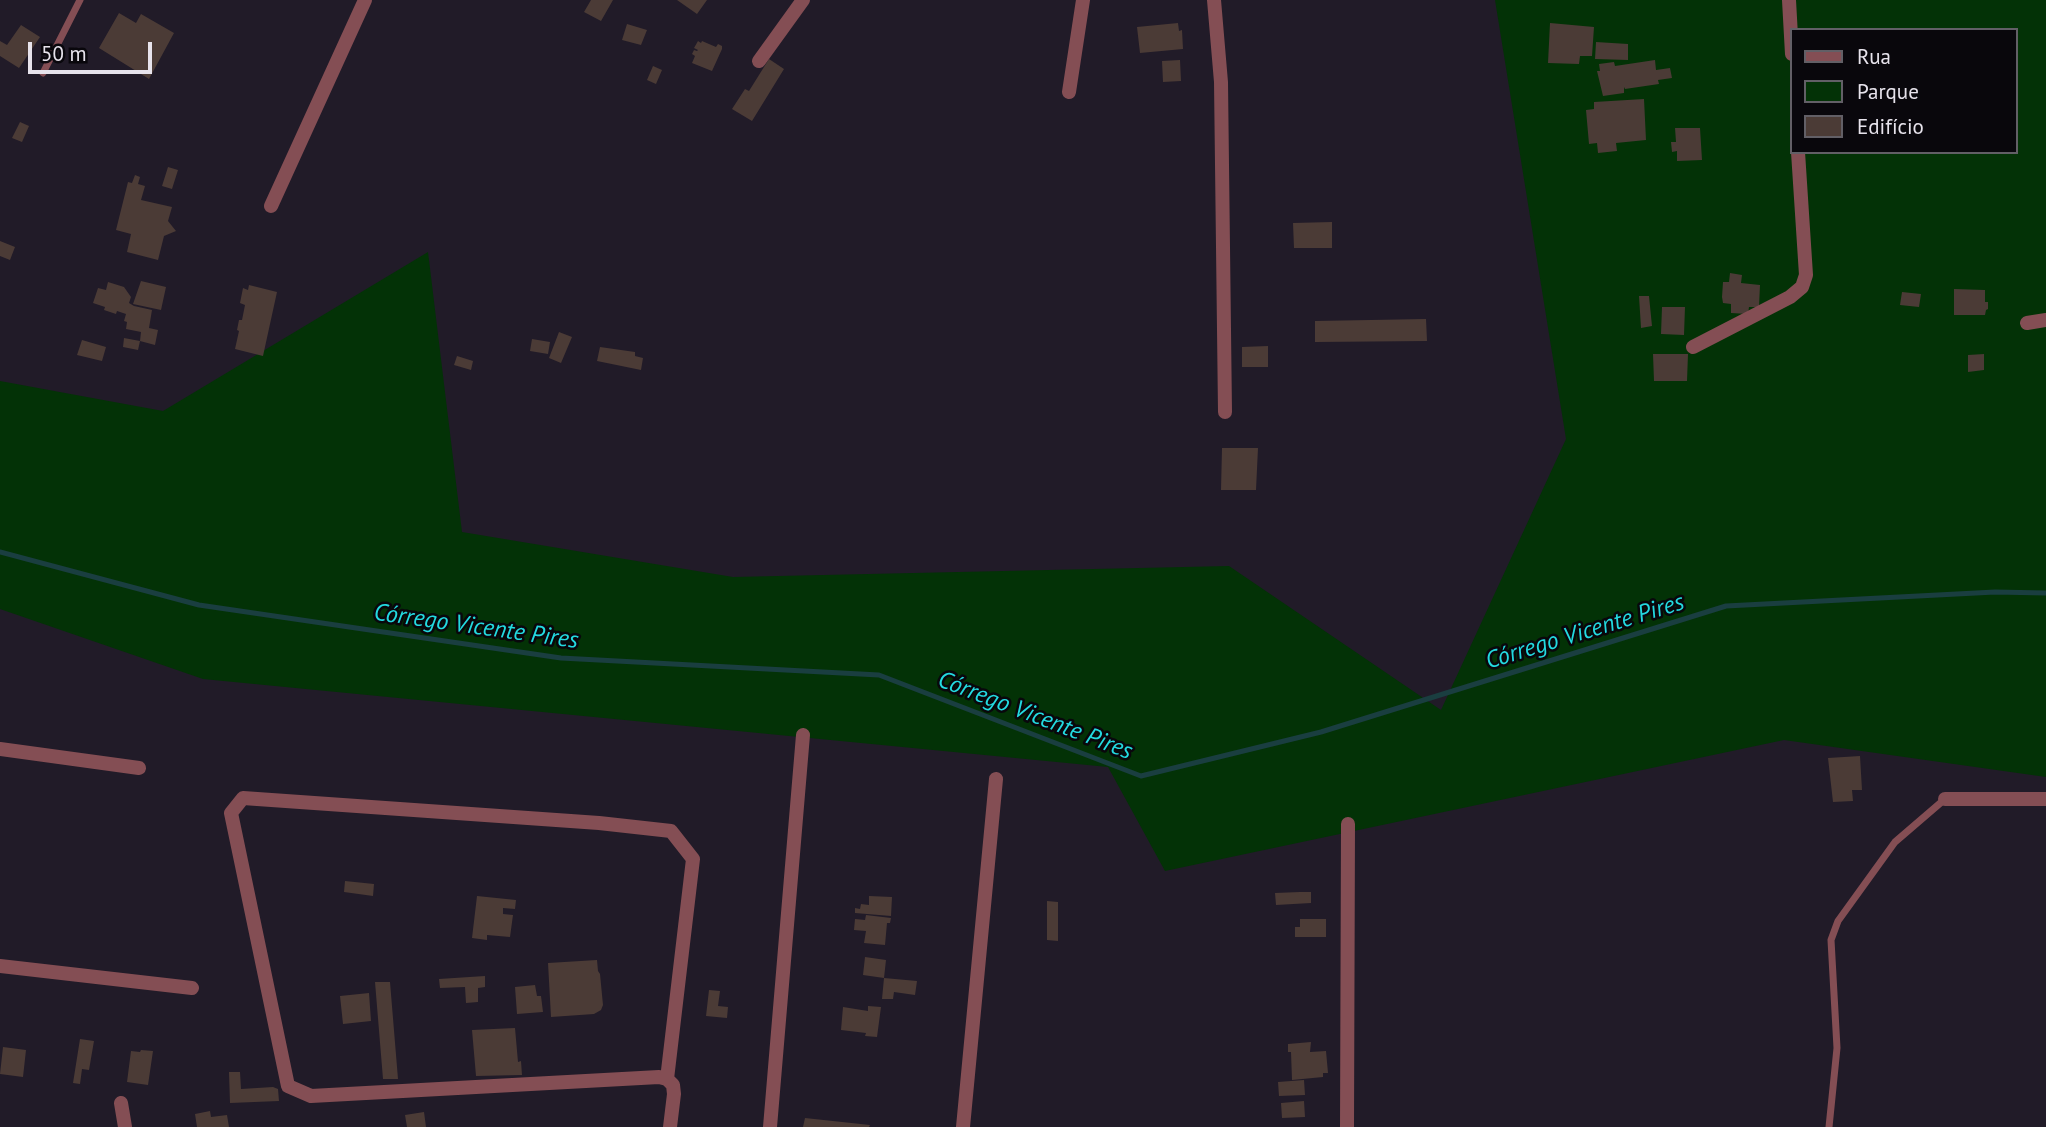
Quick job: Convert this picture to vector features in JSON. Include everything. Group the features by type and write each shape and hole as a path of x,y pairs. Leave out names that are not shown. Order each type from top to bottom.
{"street":[{"path":"271,206 365,0"},
{"path":"759,61 803,0"},
{"path":"1069,92 1083,0"},
{"path":"1214,0 1221,82 1225,412"},
{"path":"1789,0 1791,28"},
{"path":"1693,347 1790,297 1802,287 1806,275 1798,154"},
{"path":"2027,323 2046,320"},
{"path":"770,1127 803,735"},
{"path":"0,749 139,768"},
{"path":"963,1127 996,779"},
{"path":"667,1079 693,859 671,831 599,823 243,798 231,813 288,1086 311,1096 659,1077 667,1079 673,1085 670,1127"},
{"path":"1945,799 2046,799"},
{"path":"1347,1127 1348,824"},
{"path":"0,966 192,988"},
{"path":"121,1103 125,1127"}],"lane":[{"path":"43,73 80,0"},
{"path":"1829,1127 1837,1048 1831,940 1838,921 1895,842 1945,799"}],"green space":[{"path":"1495,0 2046,0 2046,777 1784,740 1165,871 1108,767 203,679 0,609 0,381 163,411 428,252 462,532 733,577 1229,566 1441,710 1566,439"}],"building":[{"path":"591,0 613,0 601,21 584,12"},
{"path":"677,0 707,0 697,14"},
{"path":"119,13 136,23 141,14 174,33 149,79 99,48"},
{"path":"1178,23 1179,31 1182,30 1183,49 1140,53 1137,27"},
{"path":"1550,23 1594,27 1592,56 1580,56 1579,64 1548,63"},
{"path":"627,24 647,30 641,45 622,40"},
{"path":"21,25 40,37 19,68 0,56 0,41 7,45"},
{"path":"698,41 716,47 718,44 722,46 712,71 692,63 695,56 692,54 694,50 698,50 694,48"},
{"path":"1596,42 1628,44 1628,60 1595,59"},
{"path":"769,59 784,69 752,121 732,109 745,89 749,91"},
{"path":"1180,60 1181,81 1163,82 1162,61"},
{"path":"1655,60 1656,70 1670,68 1672,78 1658,80 1659,84 1624,87 1624,93 1603,96 1597,71 1600,71 1599,64 1614,62 1615,66"},
{"path":"653,66 662,70 656,84 647,80"},
{"path":"1644,99 1646,140 1616,143 1617,151 1598,153 1597,143 1589,144 1586,110 1594,109 1594,102"},
{"path":"20,122 29,126 22,142 12,138"},
{"path":"1675,128 1700,128 1702,160 1677,161 1677,151 1672,152 1671,142 1676,142"},
{"path":"168,167 178,170 172,189 162,186"},
{"path":"135,175 140,177 138,184 145,186 141,200 172,207 168,221 176,231 164,236 158,260 127,252 131,234 116,230 128,182 132,183"},
{"path":"1332,222 1332,248 1294,248 1293,223"},
{"path":"0,241 15,247 10,260 0,256"},
{"path":"1730,273 1742,275 1741,283 1760,285 1759,307 1749,307 1748,314 1731,313 1731,304 1723,303 1723,282 1729,282"},
{"path":"141,281 166,287 161,310 133,304"},
{"path":"108,282 124,287 131,297 129,303 152,310 149,328 158,330 155,345 140,341 141,332 126,329 126,314 104,310 105,307 93,303 98,288 106,290"},
{"path":"249,285 277,292 263,356 235,349 239,320 242,320 245,305 240,303 243,288 248,290"},
{"path":"1954,289 1985,290 1988,309 1985,315 1954,315"},
{"path":"1902,292 1921,294 1919,307 1900,305"},
{"path":"1639,296 1649,296 1652,326 1641,328"},
{"path":"1662,307 1685,307 1684,335 1661,334"},
{"path":"1426,319 1427,341 1315,342 1315,321"},
{"path":"559,332 572,337 561,363 549,358"},
{"path":"124,338 140,341 138,350 123,347"},
{"path":"532,339 550,342 548,354 530,351"},
{"path":"82,340 106,347 102,361 77,355"},
{"path":"1268,346 1268,367 1242,367 1242,347"},
{"path":"600,347 635,352 635,356 643,358 641,370 597,361"},
{"path":"1653,354 1688,354 1687,381 1654,381"},
{"path":"1984,354 1984,370 1968,372 1968,355"},
{"path":"457,356 473,361 471,370 454,365"},
{"path":"1222,448 1258,448 1256,490 1221,490"},
{"path":"1860,756 1862,790 1852,790 1853,801 1833,802 1828,758"},
{"path":"345,881 374,884 373,896 344,892"},
{"path":"1311,892 1311,903 1276,905 1275,893"},
{"path":"477,896 516,900 515,909 503,908 503,914 513,915 510,937 487,935 487,940 472,938"},
{"path":"869,896 892,897 891,916 855,913 855,908 860,909 861,904 869,905"},
{"path":"1047,901 1058,902 1058,941 1047,940"},
{"path":"866,915 891,918 890,923 887,923 885,945 864,943 866,931 854,930 855,919 865,920"},
{"path":"1300,919 1326,919 1326,937 1295,937 1295,927 1300,927"},
{"path":"865,957 886,960 884,978 863,975"},
{"path":"597,960 603,1005 601,1010 594,1014 551,1017 548,963"},
{"path":"485,976 485,987 478,988 478,1002 466,1003 465,987 440,988 439,979"},
{"path":"884,978 917,981 915,995 894,992 893,999 882,999"},
{"path":"375,982 390,982 398,1079 383,1079"},
{"path":"535,985 537,996 541,996 543,1012 517,1014 515,987"},
{"path":"709,990 720,991 718,1006 728,1007 727,1018 706,1016"},
{"path":"369,993 371,1021 343,1024 340,996"},
{"path":"868,1006 881,1007 877,1037 841,1030 843,1007 868,1011"},
{"path":"515,1028 522,1075 476,1076 472,1030"},
{"path":"80,1039 94,1041 89,1070 82,1069 80,1084 73,1083"},
{"path":"1311,1042 1310,1052 1326,1051 1328,1073 1323,1073 1323,1077 1292,1080 1288,1044"},
{"path":"3,1047 26,1050 23,1077 0,1074"},
{"path":"131,1051 153,1051 148,1085 127,1082"},
{"path":"229,1072 240,1072 241,1089 278,1089 279,1101 230,1103"},
{"path":"1304,1080 1305,1095 1279,1096 1278,1082"},
{"path":"1304,1101 1305,1117 1282,1118 1281,1103"},
{"path":"210,1111 211,1117 227,1115 229,1127 197,1127 195,1114"},
{"path":"424,1112 426,1127 407,1127 405,1115"},
{"path":"805,1118 870,1125 803,1127"}],"waterway":[{"name":"Córrego Vicente Pires","path":"0,552 199,605 561,658 879,675 1141,776 1321,732 1726,606 1995,592 2046,593"}]}
